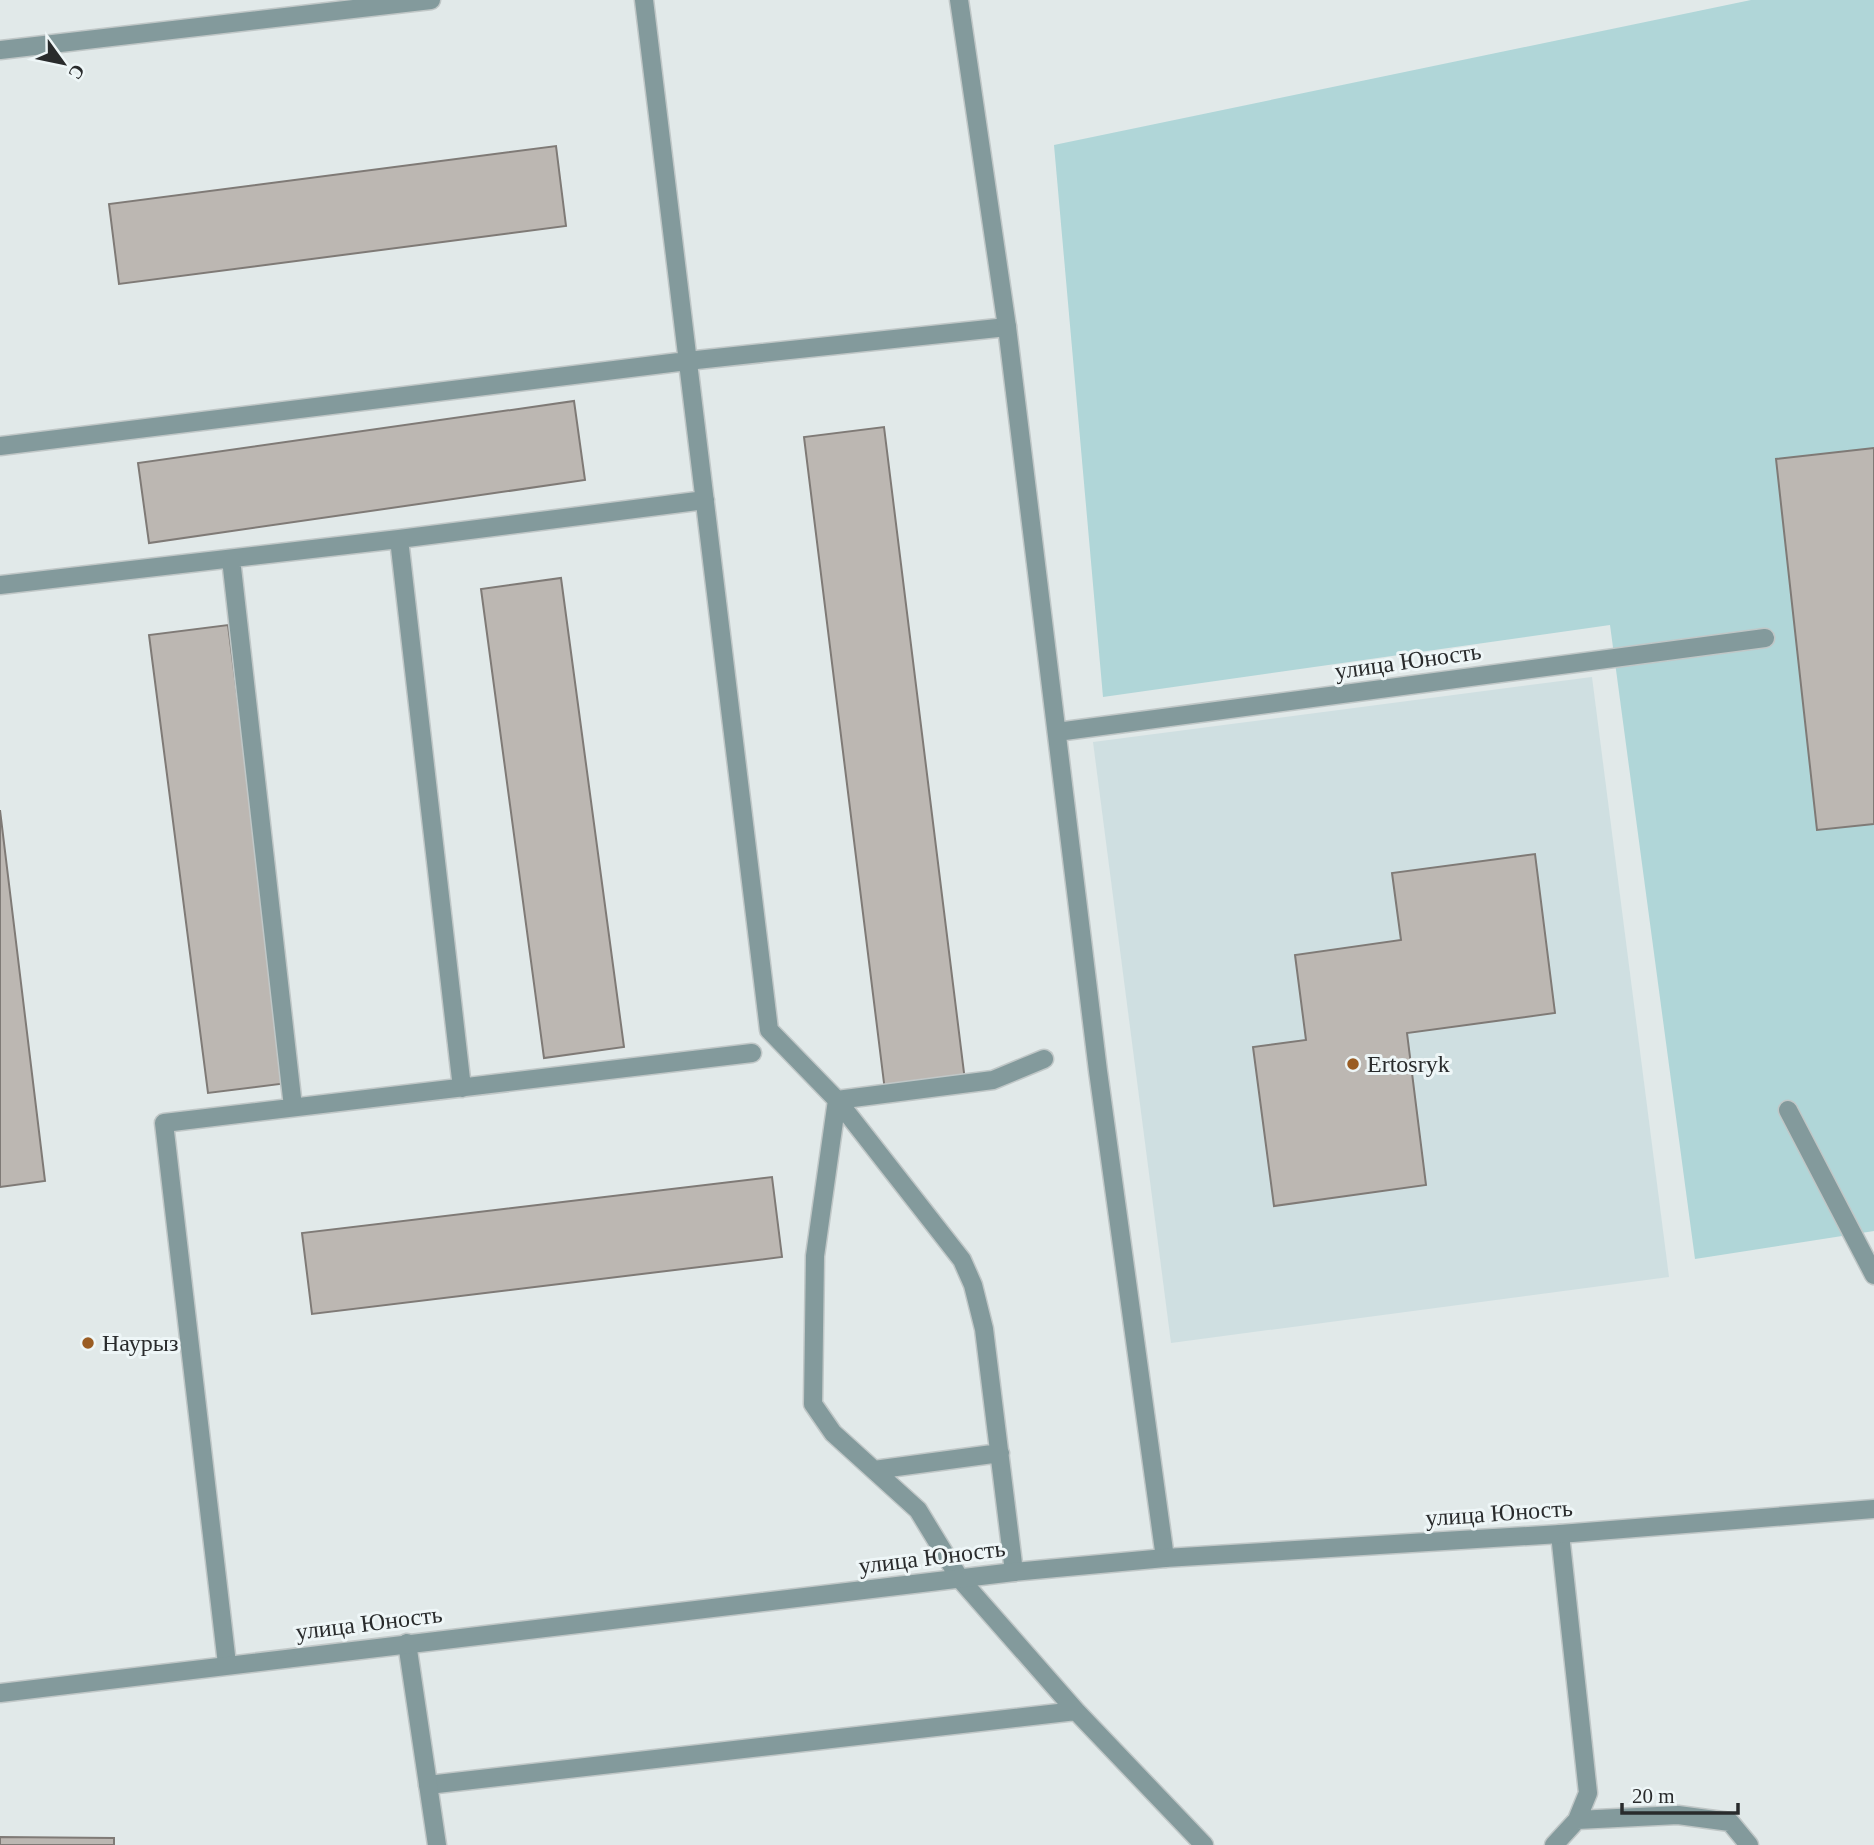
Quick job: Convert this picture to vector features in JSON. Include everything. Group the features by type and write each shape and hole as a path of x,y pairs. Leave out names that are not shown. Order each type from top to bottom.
{"street":[{"path":"0,50 431,0"},
{"path":"644,0 769,1030 837,1100 961,1260 973,1285 984,1329 1014,1572"},
{"path":"959,0 1007,327 1098,1071 1165,1558"},
{"path":"0,446 687,361 1007,327"},
{"path":"0,585 705,500"},
{"path":"399,539 462,1087"},
{"path":"231,559 293,1107"},
{"name":"улица Юность","path":"1057,732 1765,638"},
{"path":"227,1664 164,1124 752,1053"},
{"path":"837,1100 993,1080 1044,1059"},
{"path":"837,1100 815,1256 813,1404 833,1433 918,1510 960,1579 1076,1711 1204,1845"},
{"path":"1788,1110 1874,1275"},
{"path":"874,1470 1000,1453"},
{"name":"улица Юность","path":"0,1693 1014,1572 1165,1558 1560,1534 1874,1509"},
{"path":"1554,1845 1577,1820 1588,1793 1560,1534"},
{"path":"407,1643 437,1845"},
{"path":"428,1785 1076,1711"},
{"path":"1577,1820 1678,1815 1730,1822 1749,1845"}],"shaded area":[{"path":"1751,0 1874,0 1874,1231 1695,1259 1610,625 1103,697 1054,145"},
{"path":"1592,677 1669,1277 1171,1343 1093,742"}],"building":[{"path":"556,146 566,226 119,284 109,204"},
{"path":"574,401 585,480 149,543 138,463"},
{"path":"884,427 965,1081 885,1091 804,437"},
{"path":"1874,448 1874,824 1817,830 1776,459"},
{"path":"561,578 624,1047 544,1058 481,589"},
{"path":"228,625 288,1083 208,1093 149,635"},
{"path":"0,810 45,1181 0,1187"},
{"path":"1535,854 1555,1013 1407,1033 1426,1185 1274,1206 1253,1047 1306,1040 1295,955 1401,940 1392,873"},
{"path":"772,1177 782,1257 312,1314 302,1233"},
{"path":"0,1837 114,1838 114,1845 0,1845"}],"place":[{"name":"Ertosryk","path":"1353,1064"},
{"name":"Наурыз","path":"88,1343"}]}
